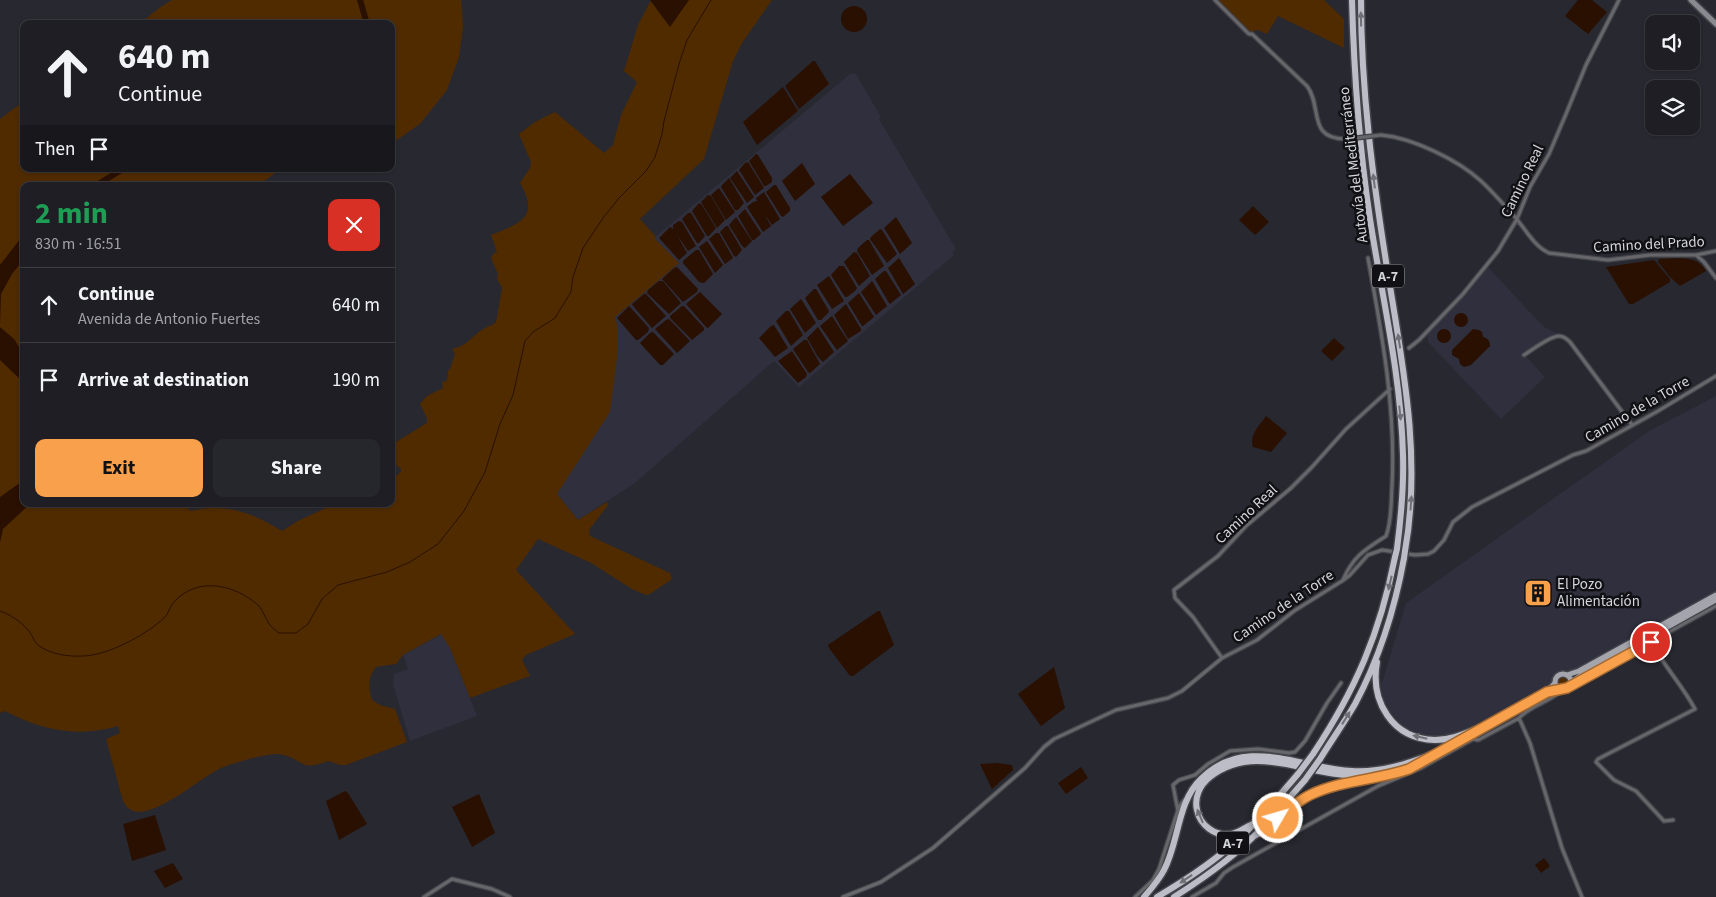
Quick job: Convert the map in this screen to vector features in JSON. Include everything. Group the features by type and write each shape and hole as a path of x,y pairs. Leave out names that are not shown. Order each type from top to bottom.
{"highway":[{"name":"Autovía del Mediterráneo","path":"1157,897 1203,868 1243,835 1298,774 1313,754 1343,706 1363,666 1383,609 1397,549 1403,492 1401,414 1363,169 1357,105 1352,0"},
{"name":"Autovía del Mediterráneo","path":"1174,897 1199,882 1256,835 1305,780 1320,759 1355,704 1379,650 1394,601 1404,554 1409,522 1412,479 1410,420 1370,152 1363,70 1361,0"},
{"path":"1379,650 1375,680 1378,700 1389,719 1403,730 1419,738 1434,740 1455,738 1484,726"},
{"path":"1256,835 1310,795 1347,783 1395,774 1409,769 1473,736"},
{"path":"1144,897 1165,869 1183,805 1188,795 1199,780 1214,767 1231,760 1251,756 1272,756 1334,769 1372,771 1397,767 1444,750"},
{"path":"1255,822 1232,834 1225,835 1213,832 1205,826 1198,813 1196,798 1199,789 1216,772 1245,761 1277,762 1332,773 1360,776 1395,772 1423,762"}],"main road":[{"path":"1690,0 1716,24"},
{"path":"1547,692 1559,675 1567,676 1578,672 1716,595"},
{"path":"1473,736 1484,726 1547,692 1570,685 1580,676 1716,600"},
{"path":"1567,676 1570,685"},
{"path":"1555,683 1561,689"}],"street":[{"name":"Camino del Prado","path":"1215,0 1249,34 1252,34 1307,86 1313,97 1316,119 1322,130 1333,138 1348,139 1381,135 1435,152 1481,180 1517,219 1531,238 1544,250 1557,255 1608,260 1650,254 1696,254 1716,251"},
{"name":"Camino Real","path":"1409,348 1464,294 1498,251 1517,219 1530,187 1549,154 1586,65 1619,0"},
{"path":"1696,254 1716,278"},
{"path":"1342,580 1359,554 1386,536 1388,532 1394,450 1390,389 1368,258"},
{"path":"1524,355 1553,338 1561,336 1565,338 1570,342 1632,425"},
{"name":"Camino de la Torre","path":"843,897 881,882 933,848 1025,768 1054,739 1116,710 1168,698 1182,691 1222,658 1257,640 1294,611 1350,575 1362,560 1374,552 1382,550 1415,555 1428,554 1434,551 1444,540 1453,522 1472,507 1586,451 1716,376"},
{"name":"Camino Real","path":"1222,658 1193,617 1174,598 1174,590 1218,556 1252,520 1291,488 1346,428 1390,389"},
{"path":"1570,685 1716,606"},
{"path":"1651,642 1695,709 1598,759 1596,762 1614,780 1636,791 1664,821 1673,820"},
{"path":"1179,818 1173,788 1175,782 1195,775 1208,764 1230,752 1258,749 1295,752 1305,741 1341,683"},
{"path":"1473,736 1478,740 1519,718 1524,712 1555,697 1561,689"},
{"path":"1519,718 1530,744 1562,848 1582,897"},
{"path":"1192,897 1216,883 1224,873 1233,867 1378,786 1421,768 1473,736 1483,737"},
{"path":"1176,796 1188,795"},
{"path":"1176,796 1183,805 1178,811"},
{"path":"1135,897 1152,880 1159,869 1177,827"},
{"path":"424,897 452,879 492,889 510,897"}],"shaded area":[{"path":"172,0 461,0 463,26 459,57 447,90 420,124 395,141 395,20 144,20"},
{"path":"650,0 689,0 670,27"},
{"path":"651,0 772,0 742,43 733,61 704,159 640,219 656,237 655,239 679,263 615,317 617,325 617,358 610,412 557,494 578,520 607,502 608,505 589,530 590,536 670,573 672,579 646,595 632,589 591,563 538,539 516,570 575,634 526,655 522,660 530,676 470,698 450,648 441,634 403,655 396,664 376,667 370,679 369,687 372,700 380,705 395,709 407,742 346,765 328,761 306,765 278,754 248,759 219,769 176,797 140,812 131,810 123,801 106,739 120,733 118,726 103,730 74,732 32,723 5,711 0,713 0,119 20,104 20,172 277,172 263,182 20,182 20,507 187,507 190,511 215,508 227,509 249,514 282,531 328,507 395,507 395,477 401,472 401,469 395,464 395,443 427,423 427,418 420,404 427,396 443,388 442,382 447,381 448,371 455,354 452,349 466,343 496,322 502,288 497,279 498,274 491,258 497,252 491,235 511,227 524,218 528,204 520,183 530,168 531,162 519,134 535,122 555,112 604,153 613,145 621,115 637,82 624,71 638,25"},
{"path":"1217,0 1324,0 1344,19 1344,48 1278,16 1267,34 1258,30 1251,32"},
{"path":"1578,0 1592,0 1607,12 1588,34 1565,16"},
{"path":"854,6 863,10 867,19 863,28 854,32 845,28 841,19 845,10"},
{"path":"815,61 829,84 799,109 785,86"},
{"path":"850,74 856,74 881,117 879,119 956,249 952,252 954,255 799,387 774,361 635,483 578,520 554,490 614,318 654,238"},
{"path":"783,87 798,111 757,145 743,122"},
{"path":"756,154 772,178 772,182 766,186 764,186 749,161"},
{"path":"748,162 764,188 755,195 739,170"},
{"path":"802,163 815,184 795,201 782,181"},
{"path":"737,171 754,197 747,203 730,178"},
{"path":"850,174 873,203 843,226 821,197"},
{"path":"729,178 744,203 738,210 735,210 721,187"},
{"path":"776,185 790,208 790,211 783,217 766,192"},
{"path":"719,188 735,212 726,220 711,195"},
{"path":"764,192 780,219 772,225 765,215 771,226 763,232 747,207 757,201 756,198"},
{"path":"708,195 711,196 725,220 717,228 701,202"},
{"path":"699,203 716,228 709,236 707,236 692,211"},
{"path":"1253,206 1269,222 1255,235 1239,220"},
{"path":"745,209 761,233 754,240 752,240 738,216"},
{"path":"688,213 691,213 705,236 699,243 697,243 682,219"},
{"path":"736,217 752,241 745,248 729,225"},
{"path":"896,217 912,243 900,254 884,228"},
{"path":"679,221 682,222 696,246 688,251 677,235 687,253 679,260 659,238 670,227 673,229 673,225"},
{"path":"728,226 742,250 736,257 720,232"},
{"path":"880,229 897,254 887,263 870,239"},
{"path":"716,233 719,233 733,258 725,264 709,239"},
{"path":"20,239 20,264 1,294 0,324 0,265"},
{"path":"869,240 884,266 872,275 857,251"},
{"path":"707,241 723,265 715,273 699,247"},
{"path":"696,250 699,250 713,274 704,283 699,282 683,263"},
{"path":"854,252 857,253 870,276 859,286 844,262"},
{"path":"899,258 915,284 903,294 888,268"},
{"path":"1679,258 1692,260 1697,262 1706,271 1680,286 1658,262 1659,259"},
{"path":"1654,260 1670,279 1670,282 1633,304 1629,304 1606,267"},
{"path":"839,266 844,266 857,288 847,297 845,297 831,275"},
{"path":"677,267 698,289 697,292 683,302 662,279"},
{"path":"1488,267 1538,321 1546,328 1557,333 1555,336 1523,353 1545,377 1501,419 1428,342 1427,333 1466,294"},
{"path":"886,271 901,295 890,304 875,279"},
{"path":"829,276 844,301 832,309 817,285"},
{"path":"659,281 663,281 681,303 669,314 647,293"},
{"path":"872,281 887,306 876,315 861,292"},
{"path":"816,289 829,311 821,320 818,320 805,298"},
{"path":"700,292 722,314 708,328 686,304"},
{"path":"859,293 874,317 863,326 848,303"},
{"path":"644,294 666,316 652,328 632,304"},
{"path":"801,299 816,323 805,333 790,309"},
{"path":"846,304 861,329 861,331 848,339 834,315"},
{"path":"629,306 649,328 648,332 638,340 617,318"},
{"path":"682,306 704,328 692,340 670,318"},
{"path":"786,311 789,311 803,335 791,346 776,321"},
{"path":"1458,313 1464,313 1468,320 1464,327 1458,327 1454,323 1454,317"},
{"path":"832,316 848,341 837,350 820,326"},
{"path":"669,319 690,341 677,353 655,329"},
{"path":"774,325 788,348 775,357 759,338"},
{"path":"0,327 14,339 20,349 20,379 0,360"},
{"path":"818,327 834,352 823,362 807,338"},
{"path":"1441,329 1447,329 1451,336 1447,343 1441,343 1437,339 1437,333"},
{"path":"1473,329 1482,332 1483,337 1488,340 1490,346 1471,365 1464,367 1460,364 1459,359 1452,355 1452,350"},
{"path":"653,332 674,354 663,365 660,365 640,343"},
{"path":"1334,338 1345,348 1332,361 1321,351"},
{"path":"804,340 807,340 820,364 810,373 793,349"},
{"path":"792,351 807,374 798,383 778,361"},
{"path":"1716,396 1716,593 1501,713 1458,734 1443,738 1430,738 1406,729 1390,711 1384,699 1381,686 1406,603 1649,431"},
{"path":"1266,416 1287,433 1271,452 1253,447 1252,443 1255,431"},
{"path":"20,483 20,507 27,507 3,529 0,542 0,497"},
{"path":"880,611 894,645 853,676 850,676 828,645"},
{"path":"442,634 450,648 477,716 410,741 393,684 394,674 408,669 403,655"},
{"path":"1054,667 1065,708 1041,726 1018,694"},
{"path":"1563,675 1568,677 1570,682 1568,687 1563,689 1558,687 1556,682 1558,677"},
{"path":"997,763 1012,765 1013,770 992,789 980,764"},
{"path":"1081,767 1088,778 1066,794 1058,783"},
{"path":"345,791 367,824 339,840 326,801"},
{"path":"479,794 495,833 472,847 452,807"},
{"path":"155,815 166,850 132,861 123,824"},
{"path":"1544,858 1550,866 1541,873 1535,865"},
{"path":"173,863 183,879 165,888 154,871"}],"waterway":[{"path":"360,0 366,20"},
{"path":"0,611 12,616 22,624 37,644 48,651 71,656 92,655 126,643 156,625 166,616 172,604 183,594 205,586 216,586 228,588 249,598 259,606 269,623 279,633 296,633 308,624 322,599 338,585 387,572 410,562 438,544 464,511 485,472 500,424 513,395 525,341 533,332 555,318 571,292 573,277 583,248 603,218 619,198 646,171 655,157 687,40 711,0"},
{"path":"102,182 118,172"}],"place":[{"name":"El Pozo Alimentación","path":"1538,593"}],"route":[{"path":"1278,818 1310,795 1347,783 1395,774 1409,769 1547,692 1564,690 1651,642"}]}
